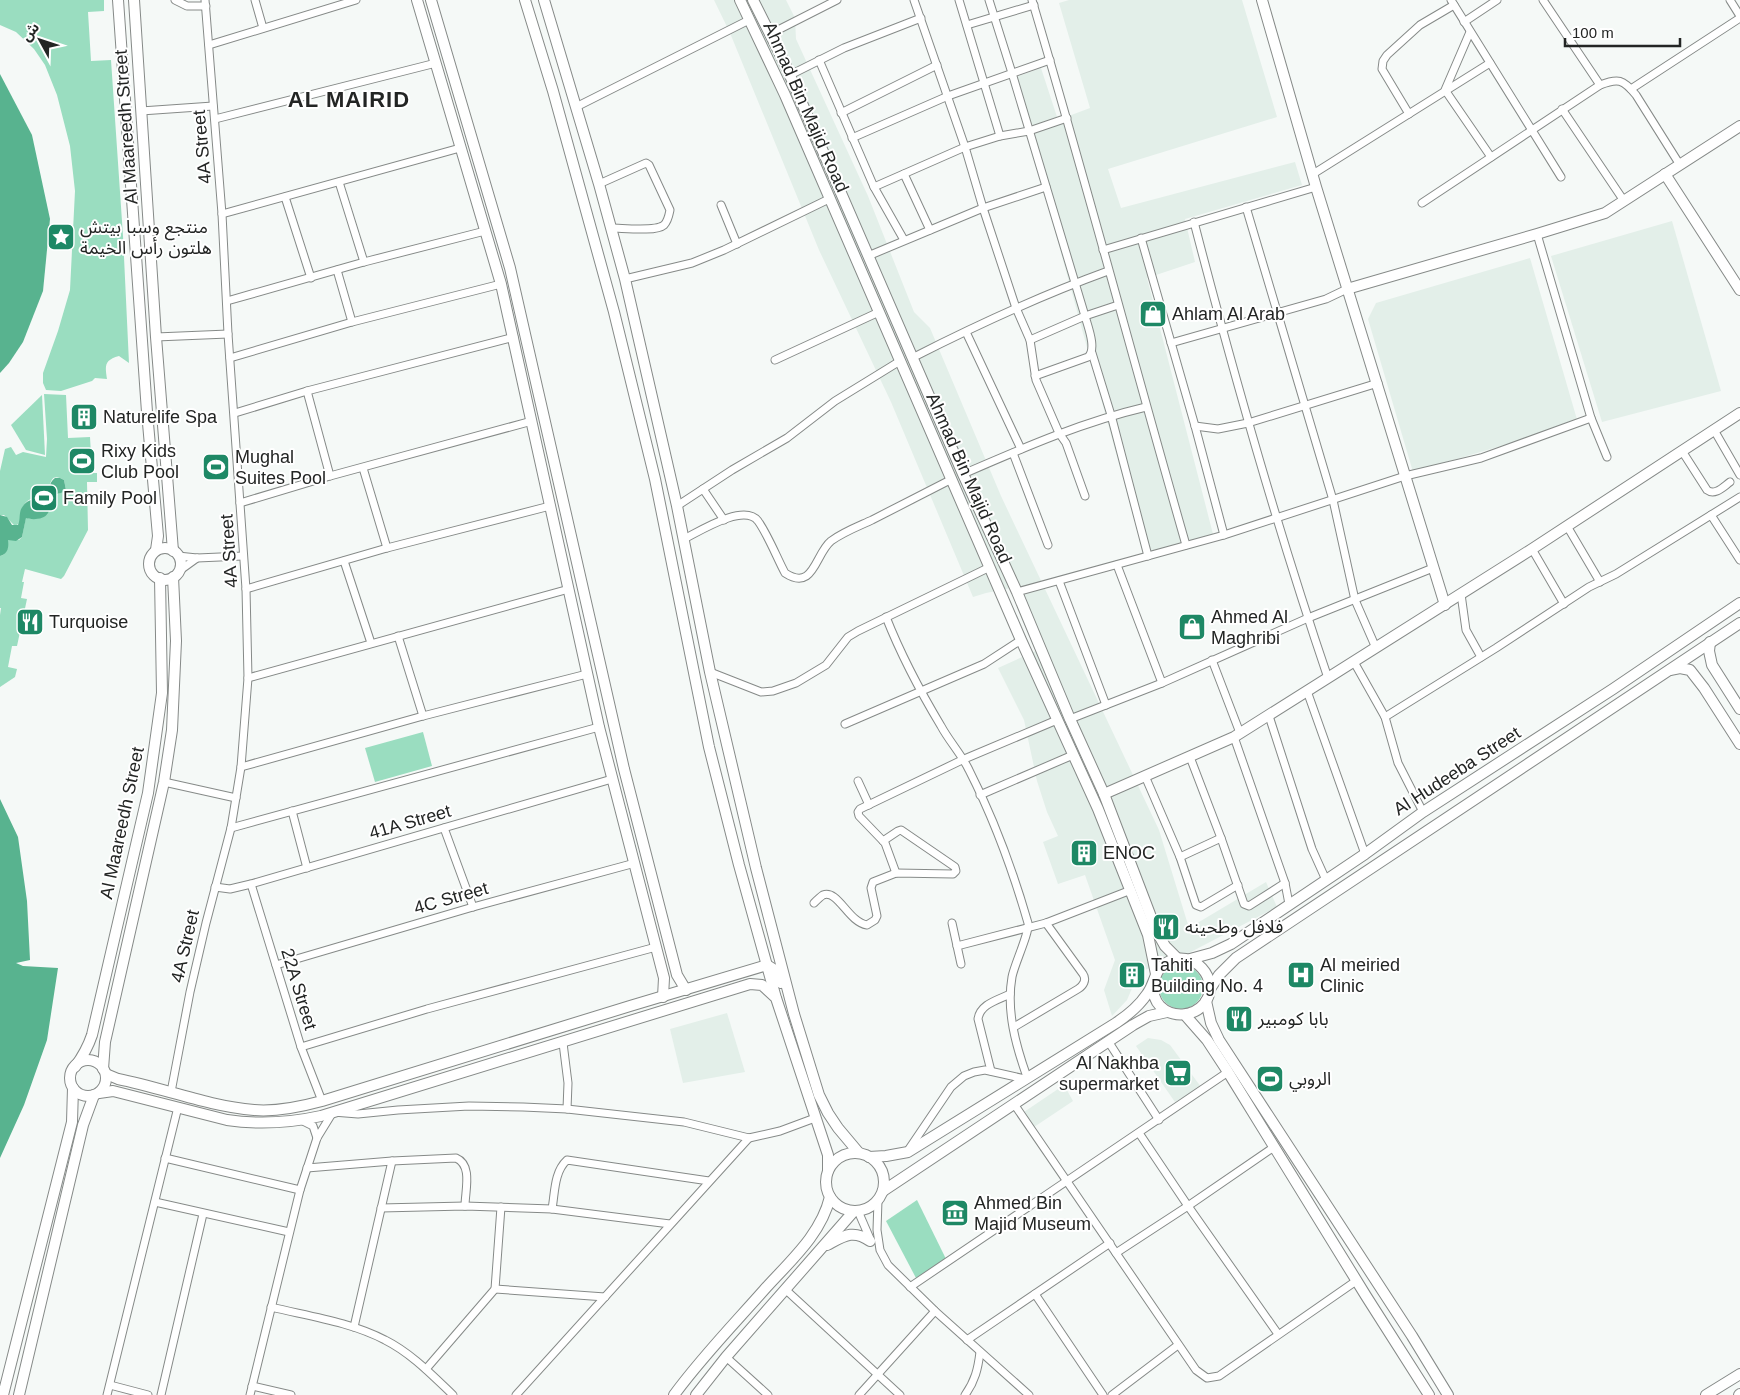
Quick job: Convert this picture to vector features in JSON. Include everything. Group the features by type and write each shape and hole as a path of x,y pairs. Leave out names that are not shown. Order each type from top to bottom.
{"street":[{"name":"Al Maareedh Street","path":"118,0 147,412 158,533 156,550"},
{"name":"Al Maareedh Street","path":"134,0 156,337 176,553"},
{"path":"175,0 187,6 206,3"},
{"path":"255,0 263,28"},
{"path":"209,45 356,0"},
{"path":"417,0 501,284 599,727 665,984 663,997"},
{"path":"431,0 510,268 624,769 679,980 686,990"},
{"path":"525,0 553,91 614,312 655,479 709,748 776,998 828,1155 826,1189 830,1197 841,1208 856,1211 872,1206 880,1196 1141,1020 1167,1012 1185,1015 1201,1008 1206,1001 1210,989 1210,981 1203,968 1190,960 1177,958 1168,961 1156,974 1152,985 1141,1002 1125,1017 908,1152 886,1156 850,1154 841,1157 833,1163 828,1171"},
{"path":"544,0 599,184 625,279 678,506 710,672 756,868 794,1014 820,1095 828,1113 838,1128 864,1155 877,1163 882,1172 884,1181 880,1196 877,1230 880,1250 888,1265 980,1352 1029,1395"},
{"name":"Ahmad Bin Majid Road","path":"740,0 785,95 1131,890 1148,935 1156,974"},
{"name":"Ahmad Bin Majid Road","path":"754,0 790,75 914,357 963,474 1017,592 1070,719 1104,794 1156,930 1165,946 1177,958"},
{"path":"770,34 837,0"},
{"path":"914,0 965,147 1016,308 1030,340 1035,376 1059,433 1066,443 1085,496"},
{"path":"960,0 1000,136"},
{"path":"989,0 1085,316 1092,353 1111,415 1148,556"},
{"path":"1262,0 1316,187 1445,605"},
{"path":"1464,22 1497,0"},
{"path":"1543,0 1600,85"},
{"path":"1631,89 1740,17 1730,0"},
{"path":"967,25 1033,2 1186,545"},
{"path":"1409,114 1382,69 1383,61 1387,55 1420,25 1452,2 1561,177"},
{"name":"4A Street","path":"171,1092 190,992 231,828 241,767 248,678 246,589 228,334 222,214 206,3"},
{"path":"790,75 853,45 921,18"},
{"path":"576,107 749,20"},
{"path":"1445,90 1470,32"},
{"path":"819,60 874,187 904,240"},
{"path":"852,138 948,96 1050,60"},
{"path":"215,119 436,63"},
{"path":"1313,174 1490,63"},
{"path":"842,113 937,64"},
{"path":"1422,203 1562,109 1600,85 1613,80 1619,80 1631,89 1680,165"},
{"path":"1445,90 1491,157"},
{"path":"141,112 214,106"},
{"path":"1562,109 1624,201"},
{"path":"874,187 965,147 1000,136 1029,131 1067,118"},
{"path":"1170,343 1326,299 1347,289 1605,213 1740,126"},
{"path":"222,214 460,148"},
{"path":"599,184 646,163 649,165 670,210 667,221 662,226 654,228 611,228"},
{"path":"904,174 930,230"},
{"path":"1665,174 1740,290"},
{"path":"339,182 364,262"},
{"path":"868,256 983,208 1046,187"},
{"path":"1103,250 1316,187"},
{"path":"285,197 311,278"},
{"path":"625,279 692,263 737,244 830,199"},
{"path":"721,205 737,244"},
{"path":"1246,207 1333,500 1356,600 1376,648"},
{"path":"1194,222 1222,329 1276,518 1328,678"},
{"path":"227,301 364,262 485,231"},
{"path":"1537,234 1591,418 1607,458"},
{"path":"1141,238 1224,535"},
{"path":"337,270 352,322"},
{"path":"914,357 1016,308 1074,283 1108,271"},
{"path":"230,358 352,322 501,284"},
{"path":"1030,340 1085,316 1118,305"},
{"path":"775,360 879,312"},
{"path":"966,332 1021,449"},
{"path":"156,337 228,334"},
{"path":"235,413 307,391 514,337"},
{"path":"1035,376 1088,357 1092,353"},
{"path":"678,506 732,470 787,438 835,401 900,361"},
{"path":"1195,426 1218,429 1248,422 1378,383"},
{"path":"307,391 330,476"},
{"path":"963,474 1059,433 1111,415 1146,407"},
{"path":"1104,794 1237,735 1445,605 1740,413"},
{"path":"1017,592 1224,535 1405,476 1481,458 1591,418"},
{"path":"240,503 330,476 532,421"},
{"path":"1714,430 1740,475"},
{"path":"1682,451 1707,490 1711,493 1714,493 1730,482"},
{"path":"1013,453 1048,544"},
{"path":"363,468 387,548"},
{"path":"684,539 724,520 742,514 758,521 785,573 802,578 811,572 832,541 952,479"},
{"path":"703,489 724,520"},
{"path":"1385,718 1589,587 1616,574 1740,497"},
{"path":"246,589 387,548 550,506"},
{"path":"1711,515 1740,560"},
{"path":"1567,526 1600,582"},
{"path":"197,558 168,579 154,575 149,566 151,556 156,550 163,548 197,558 243,556"},
{"path":"1532,549 1564,604"},
{"path":"176,553 180,562 176,574"},
{"path":"344,561 371,644"},
{"path":"1118,565 1162,683"},
{"path":"710,672 761,692 772,691 796,683 826,665 848,637 990,566"},
{"path":"1070,719 1162,683 1308,618 1433,568"},
{"name":"Al Maareedh Street","path":"104,1071 105,1042 164,782 172,730 175,686 176,574"},
{"name":"Al Maareedh Street","path":"75,1066 89,1046 148,793 162,693 160,578"},
{"path":"1059,581 1106,705"},
{"path":"248,678 569,589"},
{"path":"1461,594 1466,630 1481,657"},
{"name":"Al Hudeeba Street","path":"1190,960 1231,944 1365,854 1423,812 1613,689 1740,603"},
{"path":"886,617 902,655 940,725 969,768 1004,849 1029,926 1012,976 1010,994 1010,1010 1026,1078"},
{"name":"Al Hudeeba Street","path":"1210,989 1219,975 1236,958 1740,623"},
{"path":"398,636 423,716"},
{"path":"845,724 984,664 1021,640"},
{"path":"1710,642 1709,651 1712,666 1740,709"},
{"path":"1212,660 1285,883 1289,904"},
{"path":"1354,662 1385,718 1398,763 1423,812"},
{"path":"1667,671 1680,668 1690,670 1704,688 1740,744"},
{"path":"1704,688 1699,674 1704,669 1708,670 1725,686"},
{"path":"241,767 423,716 587,674"},
{"path":"1307,691 1365,854"},
{"path":"1268,716 1312,849 1326,880"},
{"path":"896,873 887,846 859,816 858,812 860,809 962,760 1057,720"},
{"path":"231,828 599,727"},
{"path":"980,795 1073,755"},
{"path":"1190,757 1244,904 1249,906 1285,883"},
{"path":"1145,776 1180,857 1198,907 1238,885"},
{"name":"41A Street","path":"216,887 230,888 250,884 612,779"},
{"path":"858,781 869,805"},
{"path":"164,782 236,798"},
{"path":"292,810 307,868"},
{"path":"444,828 473,907"},
{"path":"814,903 823,895 831,895 836,898 856,922 867,925 875,920 877,916 871,888 872,883 896,873 953,874 956,871 955,867 900,830 883,841"},
{"path":"1180,857 1221,838"},
{"name":"4C Street","path":"276,965 473,907 635,863"},
{"name":"22A Street","path":"250,884 301,1047 322,1101"},
{"path":"957,946 1046,922 1131,890"},
{"path":"648,917 655,919 662,950 666,953 672,953"},
{"path":"1014,1027 1083,986 1083,974 1046,922"},
{"path":"952,923 961,964"},
{"path":"301,1047 427,1009 656,947"},
{"path":"4,1395 72,1122 73,1088 70,1077 75,1066 85,1061 97,1062 104,1071 118,1079 254,1110 280,1110 322,1101 767,965 778,974 794,1014"},
{"path":"690,1003 727,987 730,981 725,978"},
{"path":"73,1088 82,1095 114,1091 246,1123 283,1123 332,1112 756,984 767,988 776,998"},
{"path":"1152,985 1156,1000 1167,1012"},
{"path":"991,1071 978,1019 984,1007 1010,994"},
{"path":"1206,1001 1211,1023 1219,1040 1412,1336 1448,1395"},
{"path":"567,1109 568,1083 560,1044 555,1038 558,1032 626,1010 630,1006"},
{"path":"1185,1015 1208,1040 1356,1281 1429,1395"},
{"path":"1108,1041 1159,1120"},
{"path":"908,1152 955,1083 969,1073 980,1070 1026,1078"},
{"path":"18,1395 81,1134 96,1094 106,1083 104,1071"},
{"path":"910,1286 1228,1072"},
{"path":"1014,1104 1178,1345 1200,1374 1207,1378 1218,1376 1356,1281"},
{"path":"332,1112 358,1114 469,1106 567,1109 684,1122 749,1138 780,1132 815,1118"},
{"path":"107,1395 178,1107"},
{"path":"250,1395 300,1190 318,1138 332,1112"},
{"path":"301,1120 313,1126 318,1138"},
{"path":"1139,1133 1278,1334"},
{"path":"516,1395 749,1138"},
{"path":"1116,1253 1274,1147"},
{"path":"165,1158 300,1190"},
{"path":"307,1168 456,1158 460,1160 466,1169 465,1206"},
{"path":"552,1209 560,1167 568,1160 709,1181"},
{"path":"354,1327 392,1161"},
{"path":"674,1395 699,1364 809,1240 827,1209 830,1197"},
{"path":"155,1202 289,1232"},
{"path":"381,1208 465,1206 552,1209 670,1224"},
{"path":"426,1369 495,1289 501,1207"},
{"path":"856,1211 870,1241"},
{"path":"696,1395 726,1357 856,1211"},
{"path":"161,1395 203,1214"},
{"path":"824,1246 845,1236 855,1234 862,1235 880,1250"},
{"path":"967,1340 1110,1243"},
{"path":"495,1289 605,1297"},
{"path":"786,1290 900,1395"},
{"path":"1035,1294 1103,1395"},
{"path":"271,1308 354,1327 385,1340 426,1369 453,1395"},
{"path":"859,1395 935,1310"},
{"path":"1112,1395 1178,1345"},
{"path":"965,1395 976,1378 980,1352"},
{"path":"726,1357 768,1395"},
{"path":"1706,1395 1740,1374"},
{"path":"110,1385 148,1395"},
{"path":"252,1386 292,1395"}],"shaded area":[{"path":"0,0 104,0 104,11 88,12 91,61 111,60 123,236 129,363 119,356 111,359 107,364 107,379 95,378 92,381 61,391 46,390 43,383 43,373 70,290 75,191 70,146 57,95 45,65 34,49 16,32 0,25"},
{"path":"714,0 786,0 795,18 796,39 868,196 914,312 930,328 1001,496 1159,830 1189,928 1266,882 1277,907 1187,954 1139,972 1127,1000 1112,1016 1104,990 1115,960 1085,875 1058,884 1043,842 1058,836 1047,812 1037,781 1024,720 998,668 1040,649 1011,588 973,597 891,402 819,250 730,33"},
{"path":"1069,0 1242,0 1277,117 1108,169 1121,208 1295,162 1302,185 1185,219 1195,262 1147,278 1214,538 1144,555 1013,78 1041,68 1058,120 1090,108 1059,3"},
{"path":"0,74 32,135 50,219 43,291 23,342 0,373"},
{"path":"1672,221 1721,391 1602,422 1551,256"},
{"path":"1530,258 1578,423 1413,472 1368,319 1376,303"},
{"path":"44,394 66,395 68,438 90,437 92,473 97,473 97,482 87,482 88,530 64,576 61,579 25,569 21,598 27,599 17,646 12,646 8,667 17,669 15,677 0,687 0,556 6,552 8,543 0,534 19,540 22,537 26,517 29,519 40,518 50,508 52,498 66,490 64,480 55,477 52,479 45,496 30,499 24,504 20,523 15,526 4,515 0,515 0,471 5,449 11,447 16,455 23,452 46,457 47,439"},
{"path":"42,395 45,455 26,450 11,425"},
{"path":"55,478 64,480 66,490 52,497 49,511 44,517 26,518 22,537 16,541 8,540 5,554 0,556 0,515 7,517 12,525 18,525 23,506 29,501 44,497"},
{"path":"423,732 432,766 375,782 365,748"},
{"path":"0,799 18,837 27,901 30,960 16,963 23,966 58,968 47,1040 24,1105 0,1158"},
{"path":"1181,965 1193,969 1199,975 1203,987 1199,999 1193,1005 1181,1009 1169,1005 1163,999 1159,987 1163,975 1169,969"},
{"path":"727,1013 745,1072 683,1083 670,1029"},
{"path":"1148,1038 1161,1040 1170,1045 1201,1087 1175,1102 1136,1046"},
{"path":"1064,1085 1073,1101 1034,1127 1024,1112"},
{"path":"917,1200 946,1259 916,1278 886,1221"}],"place":[{"name":"منتجع وسبا بيتش هلتون رأس الخيمة","path":"61,237"},
{"name":"Ahlam Al Arab","path":"1153,314"},
{"name":"Naturelife Spa","path":"84,417"},
{"name":"Rixy Kids Club Pool","path":"82,461"},
{"name":"Mughal Suites Pool","path":"216,467"},
{"name":"Family Pool","path":"44,498"},
{"name":"Turquoise","path":"30,622"},
{"name":"Ahmed Al Maghribi","path":"1192,627"},
{"name":"ENOC","path":"1084,853"},
{"name":"فلافل وطحينه","path":"1166,927"},
{"name":"Tahiti Building No. 4","path":"1132,975"},
{"name":"Al meiried Clinic","path":"1301,975"},
{"name":"بابا كومبير","path":"1239,1019"},
{"name":"Al Nakhba supermarket","path":"1178,1073"},
{"name":"الروبي","path":"1270,1079"},
{"name":"Ahmed Bin Majid Museum","path":"955,1213"}],"district":[{"name":"AL MAIRID","path":"349,99"}]}
